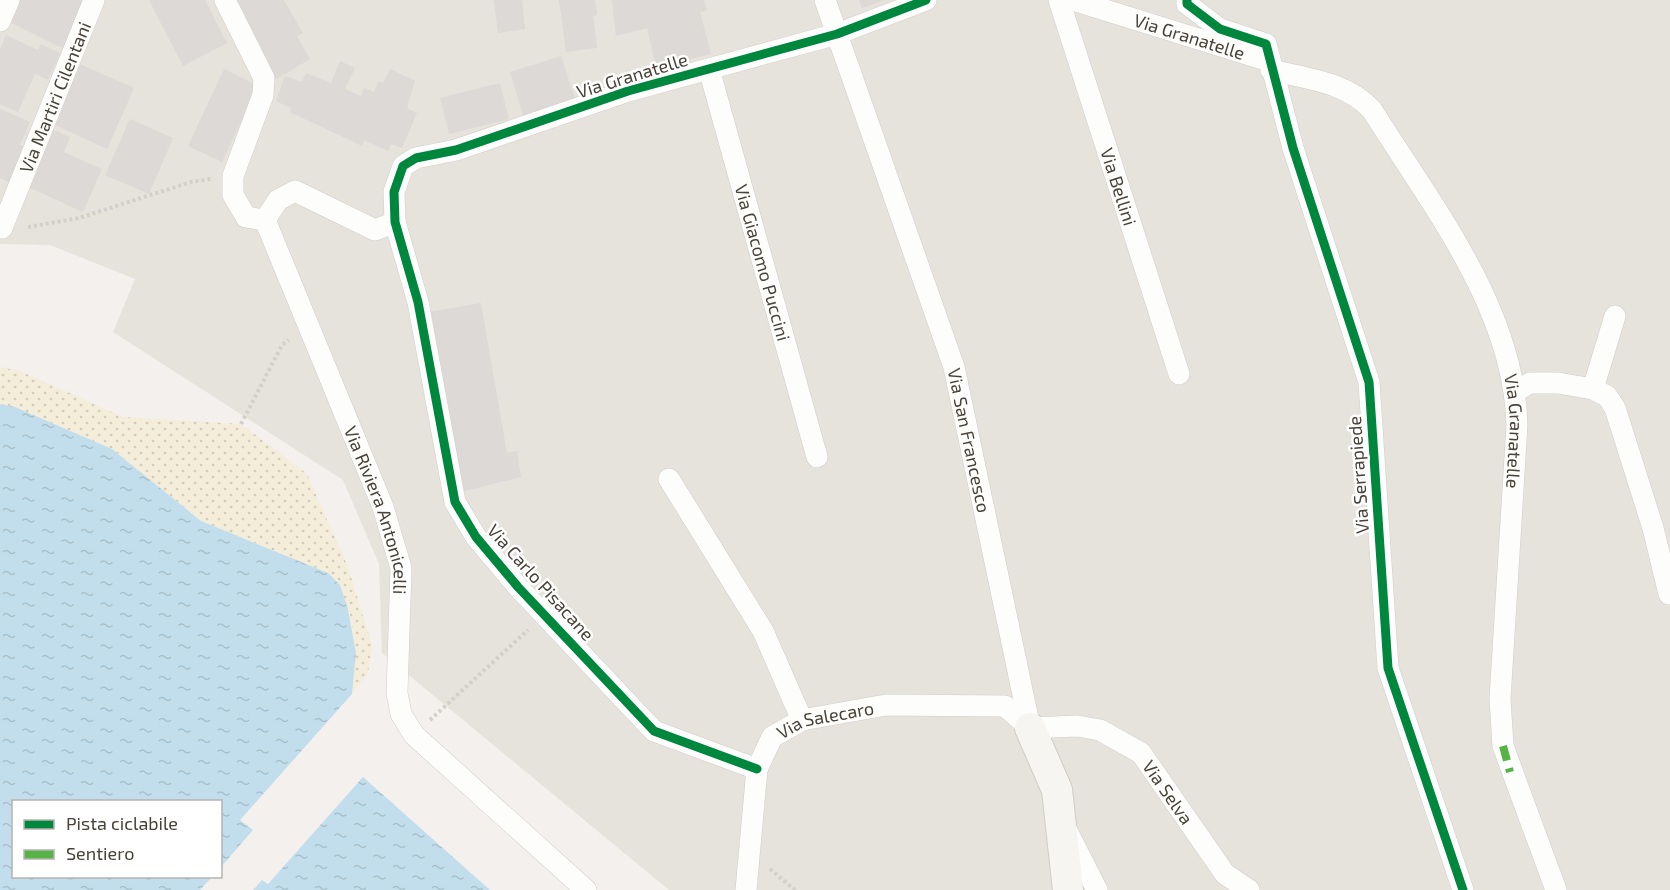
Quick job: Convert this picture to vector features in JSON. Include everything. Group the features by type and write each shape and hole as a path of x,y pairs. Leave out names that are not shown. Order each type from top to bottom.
{"street":[{"path":"0,21 9,0"},
{"name":"Via Martiri Cilentani","path":"2,228 94,0"},
{"path":"225,0 264,78 263,95 233,176 233,195 246,218 265,220 278,200 295,191 375,230 395,222"},
{"name":"Via San Francesco","path":"825,0 954,367 1030,728 1057,790 1068,890"},
{"name":"Via Granatelle","path":"395,222 394,192 403,166 416,158 456,150 628,91 837,34 926,0"},
{"name":"Via Bellini","path":"1059,0 1179,374"},
{"name":"Via Granatelle","path":"1073,0 1343,88 1361,97 1372,110 1479,282 1508,359 1516,391 1517,425 1500,699 1503,746 1510,772 1556,890"},
{"path":"1187,0 1187,4 1220,29 1266,44 1270,65"},
{"name":"Via Serrapiede","path":"1270,65 1293,148 1368,382 1388,668 1463,890"},
{"name":"Via Giacomo Puccini","path":"709,69 817,457"},
{"name":"Via Riviera Antonicelli","path":"265,220 384,507 401,568 397,693 401,714 414,735 586,890"},
{"name":"Via Carlo Pisacane","path":"395,222 418,302 455,502 476,537 518,587 546,614 654,731 757,769"},
{"path":"1593,389 1615,316"},
{"path":"1516,391 1530,383 1558,383 1593,389 1607,396 1615,408 1653,528 1669,594"},
{"path":"669,479 763,631 802,720"},
{"name":"Via Salecaro","path":"746,890 757,769 772,737 802,720 886,705 1005,706 1030,728"},
{"name":"Via Selva","path":"1030,728 1077,726 1100,730 1141,753 1225,874 1249,890"},
{"path":"1059,814 1097,890"}],"path":[{"path":"2,228 79,218 191,182 233,176"},
{"path":"241,424 268,370"},
{"path":"414,735 546,614"}],"shaded area":[{"path":"0,0 1670,0 1670,890 669,890 382,653 379,564 343,480 113,332 135,279 50,245 0,244"}],"sand":[{"path":"0,367 20,371 123,417 241,424 307,474 348,567 372,646 368,673 352,694 353,630 345,600 328,573 201,521 112,449 15,407 0,404"}],"water":[{"path":"0,404 15,407 112,449 201,521 328,573 340,585 348,609 356,653 352,694 240,820 253,830 222,866 222,800 12,800 12,878 211,878 200,890 0,890"},
{"path":"363,777 490,890 253,890 262,880 268,884"}],"building":[{"path":"19,0 87,0 64,49 9,22"},
{"path":"149,0 205,0 227,43 183,66"},
{"path":"231,0 284,0 303,33 297,36 310,59 273,81"},
{"path":"494,0 522,0 525,29 498,33"},
{"path":"559,0 595,0 597,15 593,16 597,48 566,52"},
{"path":"612,0 704,0 707,10 700,12 711,54 656,68 647,28 616,36"},
{"path":"859,0 885,0 862,8"},
{"path":"6,35 38,50 41,44 60,53 48,80 35,74 18,112 0,104 0,50"},
{"path":"561,56 576,102 524,118 510,72"},
{"path":"340,61 355,68 345,89 361,96 364,88 374,92 378,81 383,83 390,69 415,81 407,108 417,113 402,148 391,144 388,151 364,140 362,146 290,112 291,108 276,101 285,76 302,82 306,73 331,83"},
{"path":"80,64 134,88 107,149 53,124"},
{"path":"224,69 258,86 222,162 188,146"},
{"path":"500,83 509,119 449,134 440,98"},
{"path":"0,109 30,122 20,145 29,148 13,184 0,178"},
{"path":"130,119 173,138 149,194 105,175"},
{"path":"51,129 70,137 64,152 102,169 83,212 26,186"},
{"path":"481,303 507,453 517,451 521,477 461,492 429,312"}],"marked path":[{"path":"1503,746 1510,772"}],"cycle path":[{"path":"757,769 654,731 518,587 476,537 455,502 418,302 395,222 394,192 403,166 416,158 456,150 628,91 837,34 926,0"},
{"path":"1187,0 1187,4 1220,29 1266,44 1293,148 1369,382 1388,668 1463,890"}]}
